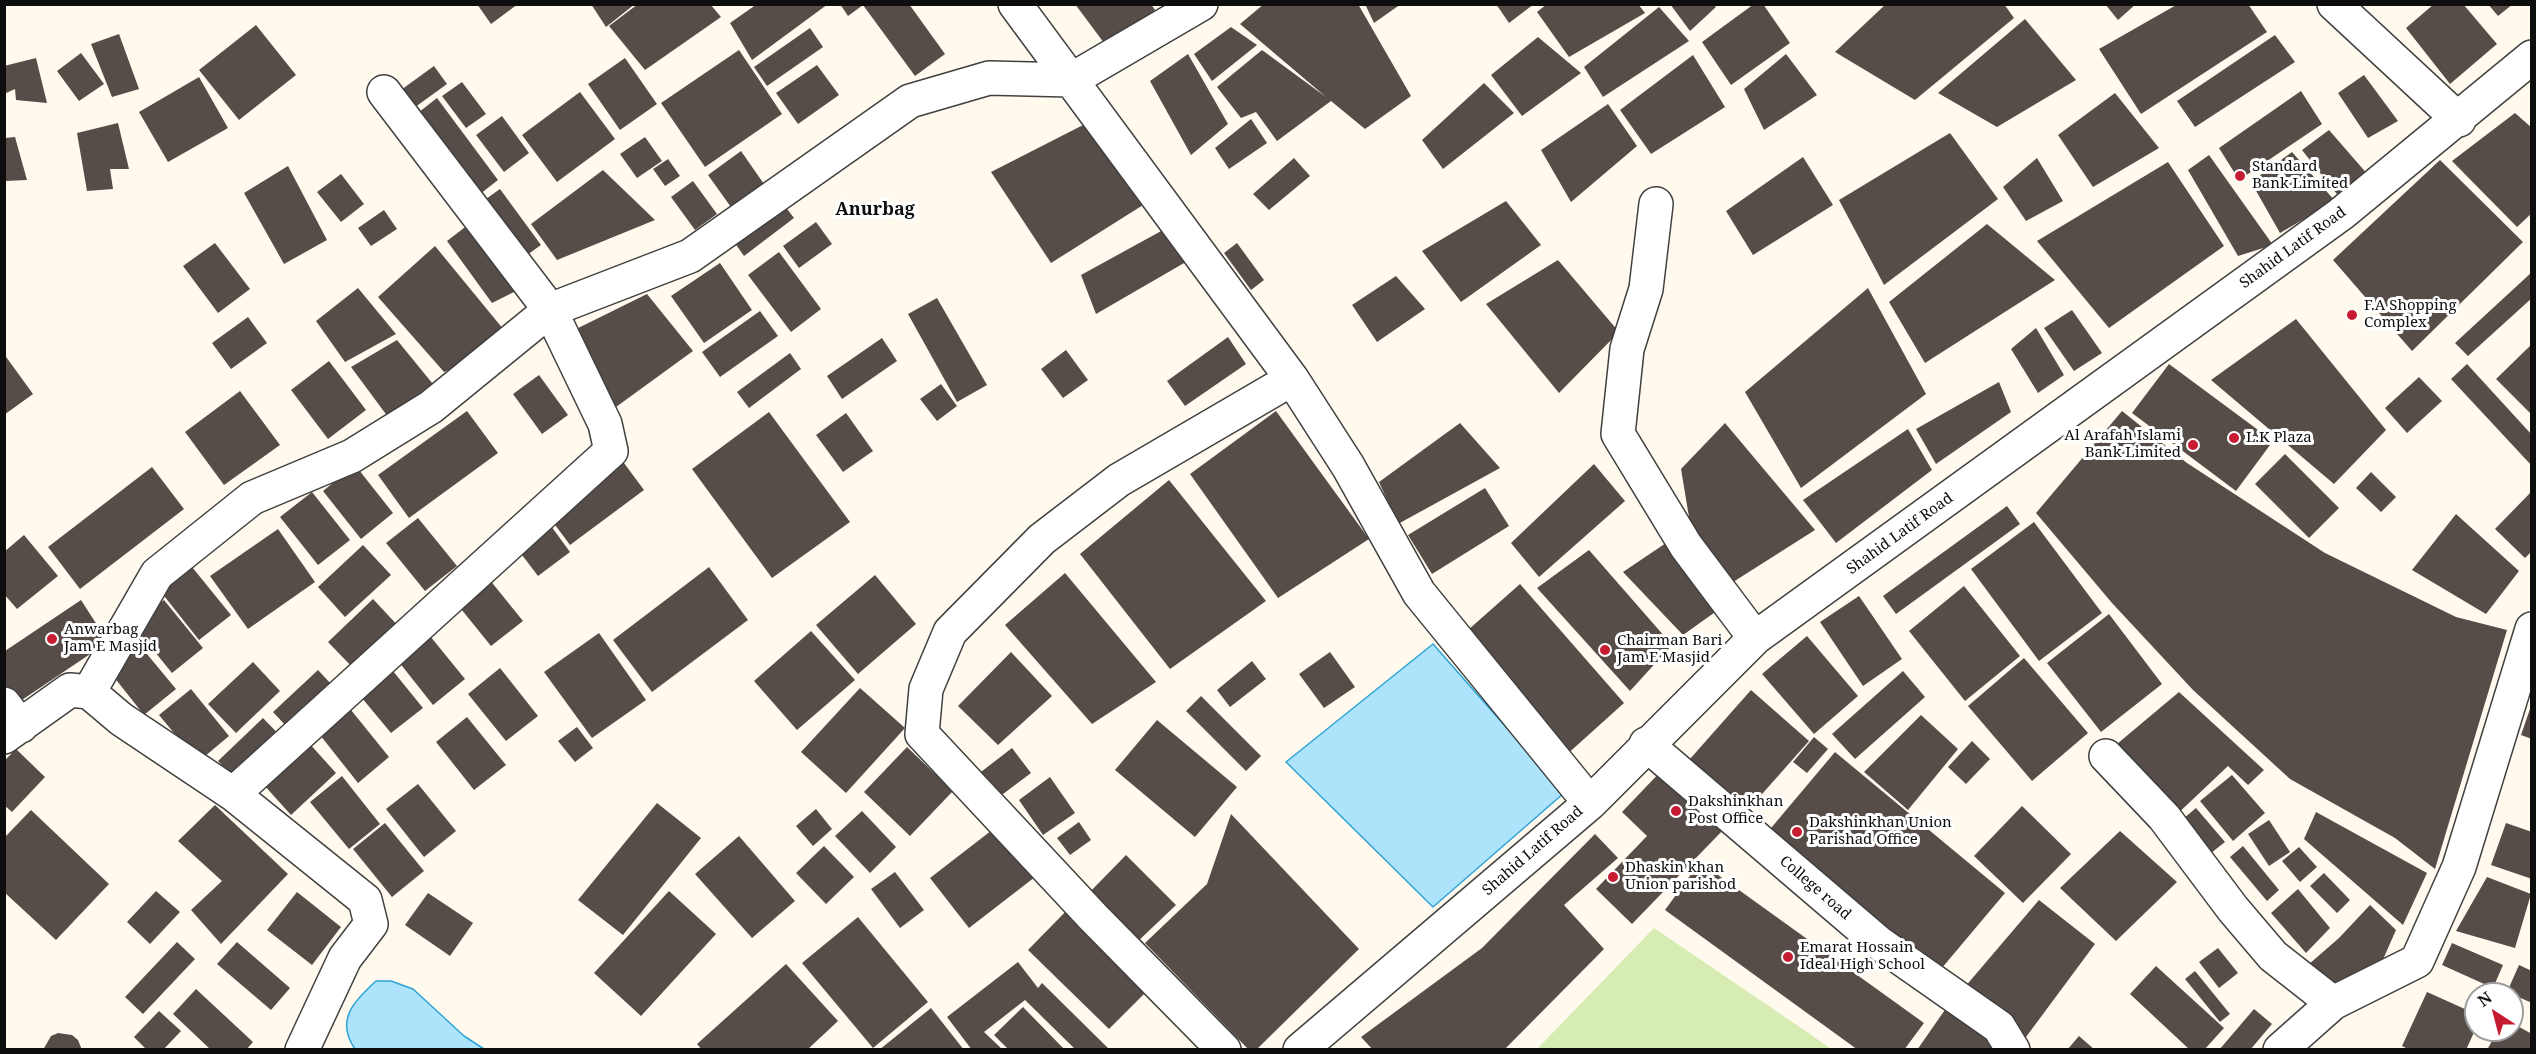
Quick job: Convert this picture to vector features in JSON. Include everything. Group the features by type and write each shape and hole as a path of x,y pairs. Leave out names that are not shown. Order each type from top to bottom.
{"street":[{"path":"1015,4 1292,379 1348,466 1419,593 1590,803"},
{"path":"89,692 157,574 252,498 352,456 431,407 550,310 690,256 910,101 989,78 1071,80 1201,4"},
{"path":"2334,4 2458,120"},
{"name":"Shahid Latif Road","path":"1300,1050 1590,803 1646,744 1755,638 2331,221 2458,120 2532,57"},
{"path":"233,794 611,451 605,424 550,310 384,92"},
{"path":"1656,204 1646,289 1627,349 1618,434 1686,546 1755,638"},
{"path":"1224,1050 1093,917 922,734 926,689 950,632 1042,539 1119,480 1292,379"},
{"path":"2280,1050 2333,1003 2417,961 2459,867 2532,629"},
{"path":"10,722 70,690 89,692 121,719 233,794 365,900 371,924 345,958 302,1050"},
{"name":"College road","path":"1646,744 1879,943 1999,1027 2013,1050"},
{"path":"2106,756 2164,817 2273,956 2333,1003"}],"green space":[{"path":"1654,928 1807,1032 1831,1049 1537,1049"}],"water":[{"path":"1433,644 1564,793 1433,907 1286,762"},
{"path":"376,981 391,981 413,989 464,1036 484,1049 355,1049 349,1039 347,1020 354,1004"}],"building":[{"path":"477,4 518,4 491,24"},
{"path":"591,4 635,4 606,27"},
{"path":"638,4 710,4 721,17 645,70 609,26"},
{"path":"757,4 828,4 752,60 730,23"},
{"path":"840,4 909,4 945,54 915,76 863,5 848,16"},
{"path":"1075,4 1151,4 1155,10 1107,47"},
{"path":"1264,4 1358,4 1411,96 1365,129 1331,101 1277,141 1256,112 1241,118 1217,87 1262,50 1326,97 1240,24"},
{"path":"1365,4 1401,4 1374,23"},
{"path":"1496,4 1534,4 1509,23"},
{"path":"1547,4 1638,4 1645,13 1569,57 1537,12"},
{"path":"1670,4 1713,4 1716,7 1690,31"},
{"path":"1754,4 1763,4 1790,43 1731,85 1702,42"},
{"path":"1886,4 2004,4 2014,18 1915,100 1835,52"},
{"path":"2105,4 2136,4 2118,20"},
{"path":"2178,4 2248,4 2267,32 2141,114 2099,49"},
{"path":"2434,4 2463,4 2497,44 2450,84 2406,28"},
{"path":"2488,4 2513,4 2498,16"},
{"path":"1659,7 1689,41 1603,97 1584,67"},
{"path":"2025,19 2076,80 1997,127 1938,93"},
{"path":"256,25 296,75 239,120 199,70"},
{"path":"1231,27 1257,45 1212,81 1194,54"},
{"path":"810,28 823,47 767,86 754,67"},
{"path":"119,34 139,89 112,97 91,44"},
{"path":"2275,35 2295,62 2195,127 2177,101"},
{"path":"1538,37 1581,73 1522,116 1491,75"},
{"path":"739,50 782,114 705,167 661,103"},
{"path":"81,53 104,84 79,101 57,71"},
{"path":"1188,54 1228,124 1191,155 1150,81"},
{"path":"1786,54 1817,95 1764,130 1744,89"},
{"path":"1693,55 1725,107 1651,154 1620,110"},
{"path":"36,58 47,103 16,100 15,89 4,94 4,66"},
{"path":"625,58 657,104 620,130 588,84"},
{"path":"817,65 839,95 798,124 776,93"},
{"path":"434,66 447,84 407,113 394,95"},
{"path":"2364,75 2398,121 2368,138 2338,93"},
{"path":"199,77 228,128 168,162 139,112"},
{"path":"462,82 486,114 466,128 442,96"},
{"path":"1484,83 1514,113 1443,169 1422,140"},
{"path":"2301,91 2322,124 2239,180 2219,148"},
{"path":"580,92 615,139 557,182 522,135"},
{"path":"2115,93 2159,148 2093,187 2058,135"},
{"path":"437,98 498,180 475,198 414,116"},
{"path":"1608,104 1637,146 1571,202 1541,150"},
{"path":"2515,113 2532,128 2532,213 2517,227 2452,161"},
{"path":"502,116 529,153 504,172 476,135"},
{"path":"1251,119 1267,143 1229,169 1215,148"},
{"path":"118,123 129,169 110,169 113,189 87,191 77,133"},
{"path":"1087,123 1151,200 1051,263 991,172"},
{"path":"2329,130 2369,176 2340,198 2302,150"},
{"path":"1950,133 1998,199 1884,285 1839,200"},
{"path":"15,137 27,180 5,181 5,138"},
{"path":"645,137 662,161 637,178 620,154"},
{"path":"741,151 766,187 733,210 708,175"},
{"path":"2292,152 2335,201 2280,233 2251,182"},
{"path":"2209,155 2273,245 2238,256 2188,170"},
{"path":"1803,157 1833,205 1753,255 1726,211"},
{"path":"1294,158 1310,176 1269,210 1253,194"},
{"path":"2037,158 2063,201 2026,221 2003,187"},
{"path":"668,159 680,176 665,186 653,169"},
{"path":"2440,160 2523,242 2412,351 2333,260"},
{"path":"2168,162 2224,246 2109,328 2037,241"},
{"path":"288,166 327,240 284,264 244,193"},
{"path":"603,170 655,220 557,260 531,224"},
{"path":"341,174 364,204 341,222 317,192"},
{"path":"693,181 717,214 695,230 671,197"},
{"path":"500,189 541,245 520,260 479,204"},
{"path":"781,201 794,218 744,256 732,239"},
{"path":"1506,201 1541,245 1461,302 1422,251"},
{"path":"384,210 397,229 371,246 358,228"},
{"path":"473,221 524,287 492,303 447,241"},
{"path":"816,222 832,244 799,268 783,246"},
{"path":"1987,224 2055,280 1925,363 1889,302"},
{"path":"1163,230 1191,259 1096,314 1081,275"},
{"path":"215,243 250,289 218,313 183,266"},
{"path":"1237,243 1264,280 1251,290 1224,253"},
{"path":"435,246 513,341 444,372 378,297"},
{"path":"779,252 821,309 791,332 748,275"},
{"path":"1558,260 1619,332 1559,393 1486,304"},
{"path":"720,263 752,310 704,343 671,296"},
{"path":"2532,272 2532,298 2468,356 2455,343"},
{"path":"1396,276 1425,309 1377,342 1352,305"},
{"path":"358,288 396,334 345,362 316,321"},
{"path":"1868,288 1926,394 1801,488 1745,392"},
{"path":"647,294 693,351 616,407 564,335"},
{"path":"937,298 987,385 957,402 908,314"},
{"path":"2072,310 2102,353 2074,371 2044,328"},
{"path":"760,311 778,336 720,377 702,352"},
{"path":"248,317 267,343 231,369 212,343"},
{"path":"2296,319 2386,430 2334,484 2211,380"},
{"path":"2036,328 2064,375 2038,393 2011,349"},
{"path":"1228,337 1246,364 1185,406 1167,381"},
{"path":"882,338 897,361 842,399 827,376"},
{"path":"397,340 437,389 388,417 351,367"},
{"path":"2532,344 2532,415 2496,379"},
{"path":"1066,350 1088,380 1063,398 1041,369"},
{"path":"790,353 801,369 749,408 737,392"},
{"path":"4,354 33,394 4,415"},
{"path":"329,361 366,410 328,439 291,390"},
{"path":"2169,364 2273,441 2236,491 2132,413"},
{"path":"2467,364 2532,435 2532,466 2451,379"},
{"path":"539,375 568,415 542,434 513,394"},
{"path":"2419,377 2442,401 2407,433 2385,408"},
{"path":"1999,382 2011,412 1936,464 1916,429"},
{"path":"941,384 957,406 937,421 920,399"},
{"path":"240,391 280,445 224,485 185,432"},
{"path":"467,411 498,453 409,518 378,475"},
{"path":"1276,411 1369,539 1278,598 1190,474"},
{"path":"2122,411 2187,463 2325,553 2456,617 2507,630 2435,869 2395,838 2290,779 2193,690 2112,603 2036,513"},
{"path":"769,412 850,522 772,578 692,469"},
{"path":"846,413 873,451 843,472 816,435"},
{"path":"1460,423 1500,468 1398,524 1379,482"},
{"path":"1725,423 1815,530 1730,584 1692,535 1681,469"},
{"path":"1908,429 1932,470 1836,543 1803,500"},
{"path":"2285,454 2339,508 2309,538 2255,484"},
{"path":"621,459 644,490 570,545 547,514"},
{"path":"1594,464 1625,501 1539,577 1511,543"},
{"path":"355,465 393,513 361,539 323,491"},
{"path":"152,467 184,509 80,589 48,547"},
{"path":"2371,472 2396,497 2381,512 2356,488"},
{"path":"1169,480 1266,601 1170,669 1080,554"},
{"path":"1485,488 1509,526 1432,574 1408,535"},
{"path":"2532,491 2532,551 2525,558 2495,529"},
{"path":"312,492 350,540 318,565 280,517"},
{"path":"2007,506 2020,524 1896,614 1883,596"},
{"path":"2456,514 2519,571 2486,614 2412,570"},
{"path":"418,518 457,566 425,591 386,543"},
{"path":"2034,522 2102,613 2039,661 1971,569"},
{"path":"551,526 570,552 538,576 519,551"},
{"path":"278,529 315,582 248,629 210,576"},
{"path":"24,535 58,576 17,609 4,594 4,552"},
{"path":"1666,543 1718,610 1683,635 1623,572"},
{"path":"363,545 391,575 345,617 318,587"},
{"path":"1589,550 1672,645 1630,691 1537,588"},
{"path":"192,567 231,615 199,640 161,592"},
{"path":"709,567 748,620 652,692 613,640"},
{"path":"1065,573 1156,682 1092,724 1005,625"},
{"path":"485,574 523,621 491,646 453,599"},
{"path":"875,575 916,624 858,674 816,625"},
{"path":"1520,584 1624,703 1564,757 1459,638"},
{"path":"1964,586 2020,656 1965,701 1909,631"},
{"path":"1859,596 1902,659 1863,686 1820,622"},
{"path":"373,599 401,629 356,671 328,642"},
{"path":"81,600 108,642 13,706 5,693 5,651"},
{"path":"164,600 203,648 172,673 133,625"},
{"path":"2109,614 2162,684 2101,732 2047,663"},
{"path":"426,631 465,679 433,705 395,657"},
{"path":"811,631 855,680 797,730 754,681"},
{"path":"599,633 646,700 592,738 544,672"},
{"path":"1807,636 1858,696 1814,734 1762,674"},
{"path":"137,642 176,689 144,715 106,667"},
{"path":"1011,652 1052,696 998,745 958,706"},
{"path":"1330,652 1355,687 1324,708 1299,674"},
{"path":"2024,658 2088,733 2032,781 1968,706"},
{"path":"384,660 423,708 391,733 352,686"},
{"path":"1252,661 1266,679 1230,707 1217,690"},
{"path":"253,662 280,691 236,733 208,704"},
{"path":"500,668 538,716 506,741 468,694"},
{"path":"318,670 346,700 301,742 273,712"},
{"path":"1903,671 1925,697 1855,759 1832,734"},
{"path":"860,688 905,728 846,793 801,752"},
{"path":"191,689 229,736 198,762 159,715"},
{"path":"1751,690 1809,741 1740,819 1682,768"},
{"path":"2179,692 2264,770 2248,785 2228,766 2172,819 2111,749"},
{"path":"1201,696 1261,756 1246,771 1186,711"},
{"path":"2532,706 2532,739 2521,735"},
{"path":"351,710 389,757 358,783 320,735"},
{"path":"1921,715 1958,749 1908,810 1864,772"},
{"path":"467,717 506,765 474,790 436,742"},
{"path":"263,718 292,748 246,790 218,761"},
{"path":"1157,720 1237,787 1195,837 1115,770"},
{"path":"577,727 593,748 575,762 558,741"},
{"path":"1814,737 1828,749 1807,773 1793,762"},
{"path":"1972,741 1990,759 1966,784 1948,767"},
{"path":"309,743 336,773 291,815 264,785"},
{"path":"907,747 953,791 910,836 864,792"},
{"path":"1012,748 1031,773 995,800 977,775"},
{"path":"16,749 45,777 12,812 4,805 4,761"},
{"path":"1835,752 2005,893 1936,975 1766,834"},
{"path":"1664,768 1725,828 1632,924 1596,889 1647,836 1622,812"},
{"path":"2232,775 2265,813 2233,841 2200,801"},
{"path":"342,776 380,824 349,849 310,802"},
{"path":"1050,777 1075,813 1043,835 1019,800"},
{"path":"418,784 456,831 424,857 386,809"},
{"path":"657,803 701,838 623,935 578,900"},
{"path":"215,805 288,874 221,944 191,910 222,881 178,841"},
{"path":"2022,806 2071,854 2023,903 1974,856"},
{"path":"2196,808 2225,842 2211,853 2183,819"},
{"path":"816,809 832,829 813,846 796,826"},
{"path":"31,810 109,884 56,940 4,892 4,838"},
{"path":"862,811 896,847 870,873 835,836"},
{"path":"2316,812 2427,873 2403,925 2304,839"},
{"path":"1231,814 1359,949 1256,1050 1249,1050 1145,943 1207,884"},
{"path":"2269,820 2290,852 2269,866 2248,834"},
{"path":"1079,822 1091,840 1070,855 1057,838"},
{"path":"385,823 424,871 392,897 353,849"},
{"path":"2506,823 2532,832 2532,879 2491,865"},
{"path":"996,827 1035,877 969,928 930,878"},
{"path":"2120,831 2177,882 2116,941 2060,888"},
{"path":"1595,834 1618,858 1564,905 1604,949 1504,1050 1373,1050 1361,1037 1482,948"},
{"path":"739,836 795,901 752,938 695,874"},
{"path":"824,846 854,877 826,904 796,873"},
{"path":"2243,846 2279,890 2267,901 2230,857"},
{"path":"2299,847 2317,867 2300,882 2282,861"},
{"path":"1126,855 1176,905 1134,945 1086,896"},
{"path":"1700,862 1924,1023 1904,1050 1858,1050 1665,910"},
{"path":"895,872 924,910 900,928 871,889"},
{"path":"2324,873 2350,900 2337,913 2310,886"},
{"path":"2487,877 2531,894 2515,948 2456,931"},
{"path":"2298,889 2330,928 2306,953 2271,913"},
{"path":"156,891 180,912 150,944 127,922"},
{"path":"669,891 716,934 641,1016 594,973"},
{"path":"297,892 341,927 312,965 267,930"},
{"path":"428,893 473,923 450,956 405,925"},
{"path":"2039,900 2095,944 2026,1037 1964,988"},
{"path":"1073,904 1154,984 1109,1029 1028,950"},
{"path":"2370,905 2396,930 2381,964 2324,988 2308,965 2339,938"},
{"path":"858,917 928,1002 873,1048 802,963"},
{"path":"177,942 195,959 143,1014 125,997"},
{"path":"237,942 290,988 271,1010 217,964"},
{"path":"2452,943 2503,965 2496,982 2480,982 2442,965"},
{"path":"2218,948 2238,973 2219,988 2199,962"},
{"path":"1018,962 1038,988 1042,983 1110,1050 1076,1050 1025,1000 984,1032 1003,1050 972,1050 947,1017"},
{"path":"786,964 838,1021 807,1050 702,1050 697,1044"},
{"path":"2519,965 2532,971 2532,1003 2524,999 2524,982 2511,982"},
{"path":"2156,966 2224,1028 2204,1050 2190,1050 2130,994"},
{"path":"2195,971 2230,1014 2220,1022 2185,979"},
{"path":"196,989 253,1042 246,1050 211,1050 173,1014"},
{"path":"2427,992 2464,1009 2464,1042 2470,1042 2466,1050 2410,1050 2402,1046"},
{"path":"1949,1004 2004,1050 1917,1050"},
{"path":"1023,1007 1065,1050 1009,1050 994,1035"},
{"path":"931,1008 964,1050 879,1050"},
{"path":"2254,1009 2272,1024 2250,1050 2219,1050"},
{"path":"159,1011 181,1031 163,1050 147,1050 134,1037"},
{"path":"2524,1030 2532,1034 2532,1050 2487,1050 2491,1042 2524,1042"},
{"path":"58,1033 72,1035 78,1040 82,1050 43,1050 51,1036"},
{"path":"2079,1036 2095,1050 2067,1050"}],"place":[{"name":"Standard Bank Limited","path":"2240,176"},
{"name":"F.A Shopping Complex","path":"2352,315"},
{"name":"L.K Plaza","path":"2234,438"},
{"name":"Al Arafah Islami Bank Limited","path":"2193,445"},
{"name":"Anwarbag Jam E Masjid","path":"52,639"},
{"name":"Chairman Bari Jam E Masjid","path":"1605,650"},
{"name":"Dakshinkhan Post Office","path":"1676,811"},
{"name":"Dakshinkhan Union Parishad Office","path":"1797,832"},
{"name":"Dhaskin khan Union parishod","path":"1613,877"},
{"name":"Emarat Hossain Ideal High School","path":"1788,957"}],"district":[{"name":"Anurbag","path":"875,210"}]}
